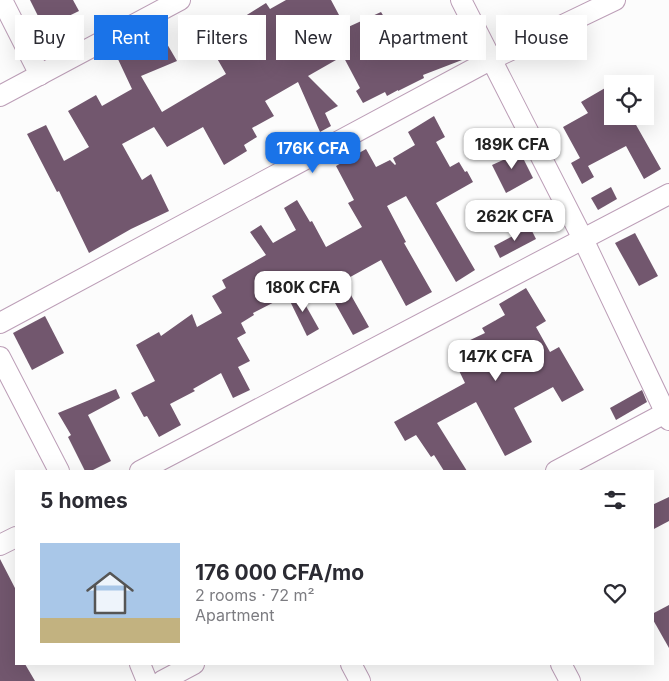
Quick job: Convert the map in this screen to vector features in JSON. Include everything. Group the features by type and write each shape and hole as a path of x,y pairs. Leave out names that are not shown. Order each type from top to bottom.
{"street":[{"path":"2,0 40,74"},
{"path":"0,96 180,0"},
{"path":"461,0 583,239 668,415 558,470"},
{"path":"0,323 492,59 615,0"},
{"path":"142,470 669,194"},
{"path":"0,357 58,470"},
{"path":"0,546 15,538"},
{"path":"140,665 147,681"},
{"path":"162,681 192,665"},
{"path":"352,665 360,681"},
{"path":"562,665 570,681"}],"building":[{"path":"30,0 73,0 79,11 71,15 38,15"},
{"path":"286,0 331,0 339,15 276,15 276,60 336,60 308,76 338,106 325,113 331,126 320,132 298,82 265,101 274,116 252,128 257,137 244,145 247,151 224,165 203,127 167,147 154,127 122,144 142,180 151,174 169,211 131,229 89,253 59,191 57,192 27,134 46,125 64,161 89,147 68,111 96,95 102,106 132,89 118,60 168,60 168,46 177,61 141,76 162,112 226,74 218,60 266,60 266,15 247,15 266,3 270,9"},
{"path":"360,22 360,60 462,60 423,75 424,78 387,96 385,92 363,103 356,91 360,88 345,60 350,60 350,26"},
{"path":"604,89 604,125 636,125 661,169 644,179 626,146 588,166 594,177 582,184 571,163 580,158 563,127 588,113 581,102"},
{"path":"434,116 445,137 436,142 450,167 459,162 473,182 436,203 475,270 456,282 406,196 387,206 406,242 404,243 432,292 406,306 381,260 343,281 369,327 353,335 321,278 253,313 254,315 241,323 246,333 237,338 250,361 238,367 250,390 233,398 221,373 193,389 195,391 170,404 181,425 159,437 147,416 144,417 131,393 155,381 136,345 159,332 161,336 192,314 197,327 222,313 212,296 226,288 222,280 266,255 250,232 261,225 273,243 296,230 284,208 297,200 310,222 312,221 326,247 362,227 348,203 354,200 336,166 366,149 376,167 390,160 395,165 393,158 415,145 408,132"},
{"path":"517,146 533,178 506,193 492,165 503,160 500,155"},
{"path":"611,187 617,199 598,210 591,198"},
{"path":"530,227 536,239 500,258 494,246"},
{"path":"635,233 658,276 639,286 615,243"},
{"path":"526,288 546,321 536,327 550,352 559,347 584,390 562,402 553,387 514,408 532,442 505,456 476,402 437,423 466,470 443,470 434,455 431,457 416,435 405,441 394,422 465,383 449,350 485,333 482,328 505,315 499,304"},
{"path":"297,290 319,329 307,336 287,295"},
{"path":"45,316 64,353 32,370 13,333"},
{"path":"116,389 120,398 88,415 111,461 93,470 84,470 68,437 71,435 58,413"},
{"path":"642,390 647,402 616,420 610,408"},
{"path":"669,497 669,521 654,529 654,504"},
{"path":"0,559 15,588 15,665 26,665 35,681 0,681"},
{"path":"669,605 669,648 654,622 654,613"}]}
